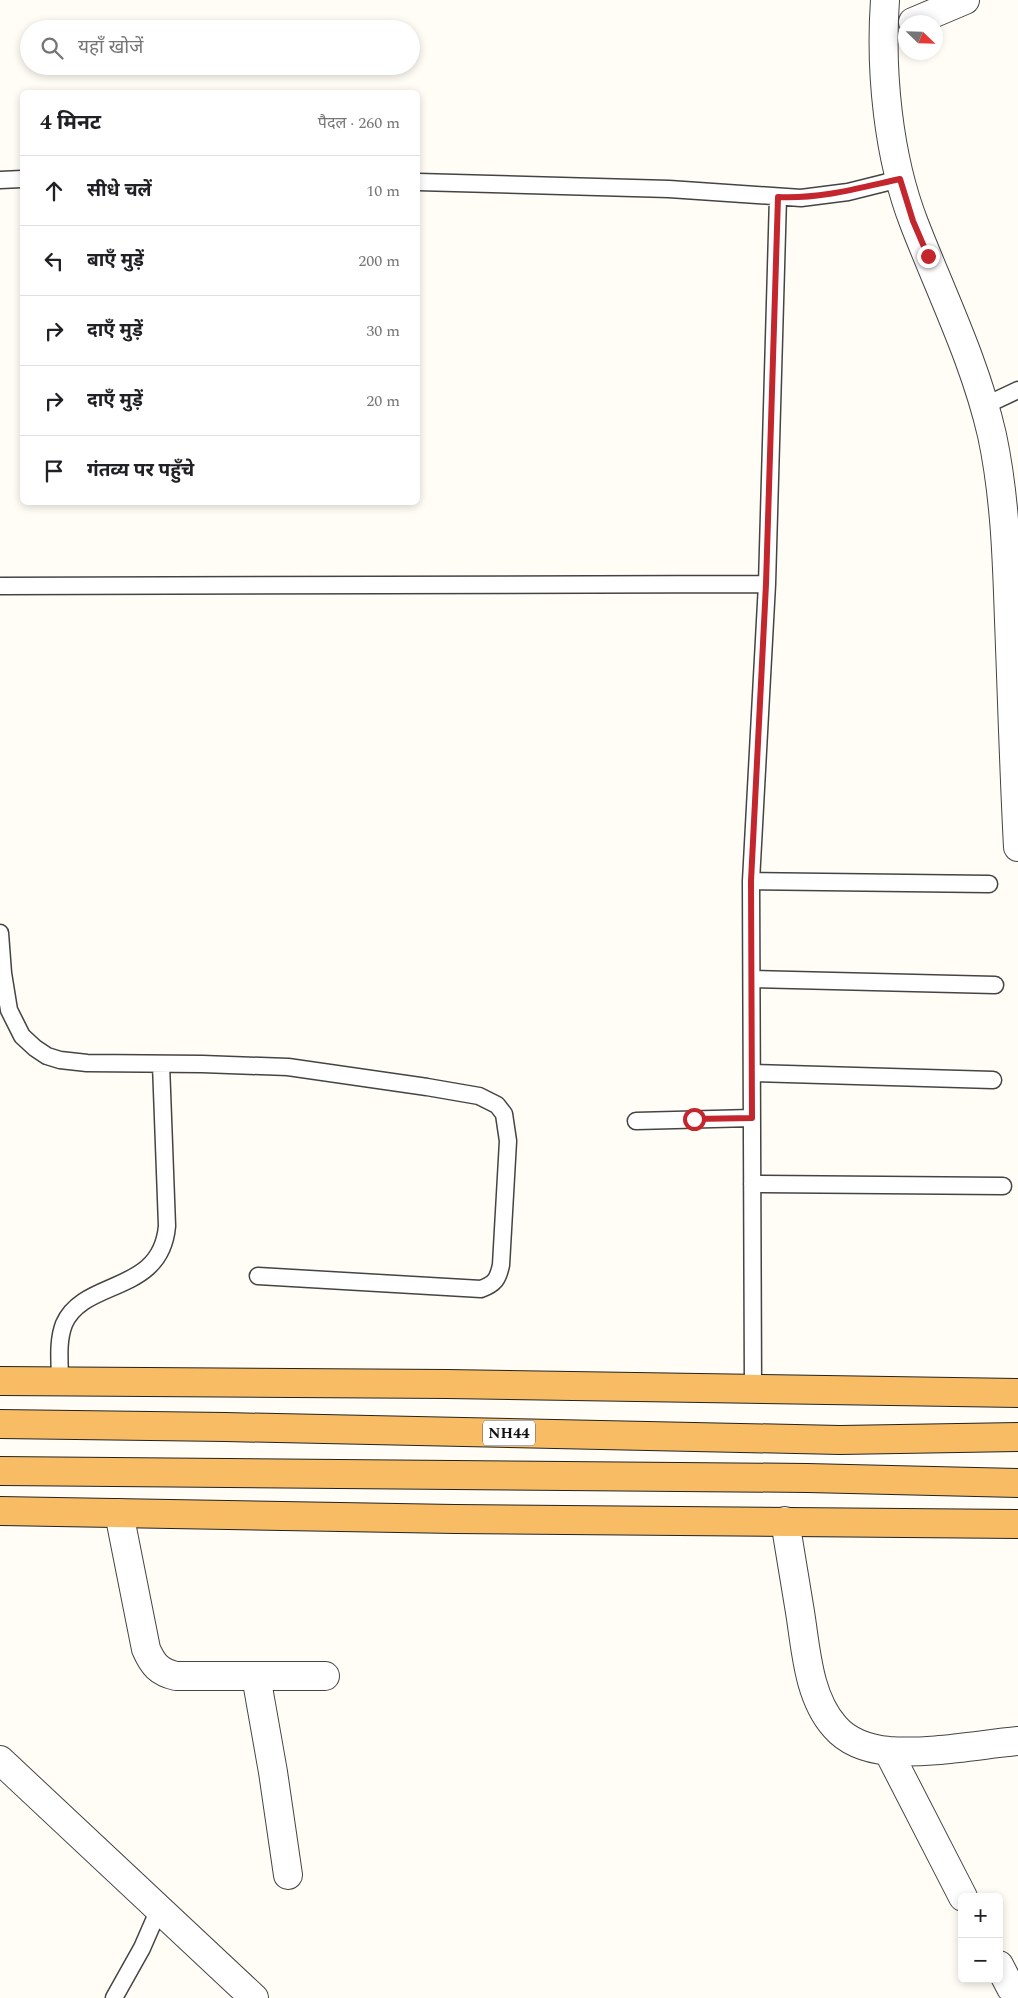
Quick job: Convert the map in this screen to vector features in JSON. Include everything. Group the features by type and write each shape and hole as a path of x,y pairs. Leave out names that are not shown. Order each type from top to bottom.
{"highway":[{"path":"0,1381 446,1384 1018,1393"},
{"name":"NH44","path":"0,1424 840,1440 1018,1437"},
{"path":"0,1471 807,1478 1018,1483"},
{"path":"0,1511 454,1519 1018,1524"}],"street":[{"path":"885,0 894,31 891,137 900,179 913,221 978,380 992,436 1002,496 1008,582 1018,847"},
{"path":"929,15 964,0"},
{"path":"119,1513 146,1649 157,1668 176,1676 325,1676"},
{"path":"785,1521 808,1661 814,1686 824,1712 834,1727 847,1738 866,1746 888,1750 915,1751 1018,1741"},
{"path":"256,1676 273,1772 288,1875"},
{"path":"888,1750 961,1893"},
{"path":"0,1760 254,1998"}],"lane":[{"path":"0,180 20,179"},
{"path":"420,182 670,189 801,198 828,195 900,179"},
{"path":"753,1388 751,881 766,584 778,197"},
{"path":"984,406 1018,390"},
{"path":"0,586 766,584"},
{"path":"751,881 989,884"},
{"path":"0,933 4,981 9,1010 22,1036 35,1048 48,1056 60,1060 87,1063 288,1067 418,1085 479,1096 497,1105 504,1114 508,1141 501,1265 495,1283 481,1289 258,1276"},
{"path":"752,979 994,985"},
{"path":"60,1381 60,1346 64,1325 71,1311 81,1302 126,1282 141,1272 152,1262 166,1239 161,1064"},
{"path":"752,1073 993,1080"},
{"path":"636,1121 752,1118"},
{"path":"752,1184 1003,1186"},
{"path":"114,1998 142,1948 159,1909"}],"route":[{"path":"694,1119 752,1118 751,881 766,584 778,197 801,198 828,195 900,179 913,221 928,256"}]}
